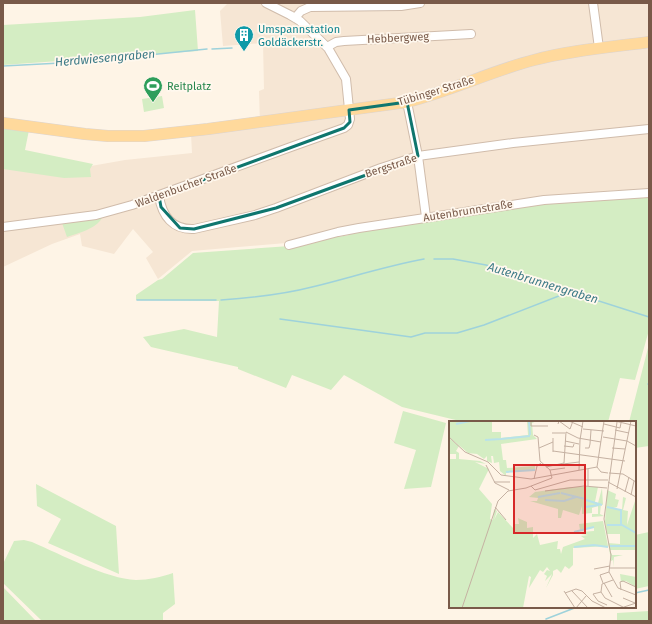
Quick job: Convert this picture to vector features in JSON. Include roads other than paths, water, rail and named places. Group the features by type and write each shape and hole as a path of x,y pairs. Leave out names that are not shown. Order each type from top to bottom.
{"main road":[{"name":"Tübinger Straße","path":"3,122 73,133 97,135 131,136 172,133 407,102 534,60 565,53 649,42"}],"street":[{"path":"266,3 305,25 327,47 346,79 349,110"},
{"path":"295,18 301,11 310,6 383,4 400,6 420,3"},
{"path":"593,3 599,48"},
{"name":"Hebbergweg","path":"327,47 336,42 344,41 471,34"},
{"path":"407,102 418,156 426,217"},
{"name":"Waldenbucher Straße","path":"3,227 107,213 159,196 344,128 350,122 349,110"},
{"name":"Bergstraße","path":"159,196 161,206 173,223 185,230 194,229 255,215 381,168 418,156 513,143 649,129"},
{"name":"Autenbrunnstraße","path":"289,245 338,232 426,217 544,200 649,193"}],"waterway":[{"name":"Herdwiesengraben","path":"212,49 232,48"},
{"name":"Herdwiesengraben","path":"3,66 80,62 207,49"},
{"name":"Autenbrunnengraben","path":"221,300 290,292 424,259"},
{"name":"Autenbrunnengraben","path":"434,259 453,259 486,265 649,317"},
{"path":"280,319 411,337 425,333 457,333 484,325 569,292"},
{"name":"Autenbrunnengraben","path":"137,300 216,300"},
{"path":"636,593 649,590"},
{"path":"546,619 574,608"}],"place":[{"name":"Umspannstation Goldäckerstr.","path":"244,52"},
{"name":"Reitplatz","path":"153,103"}]}
